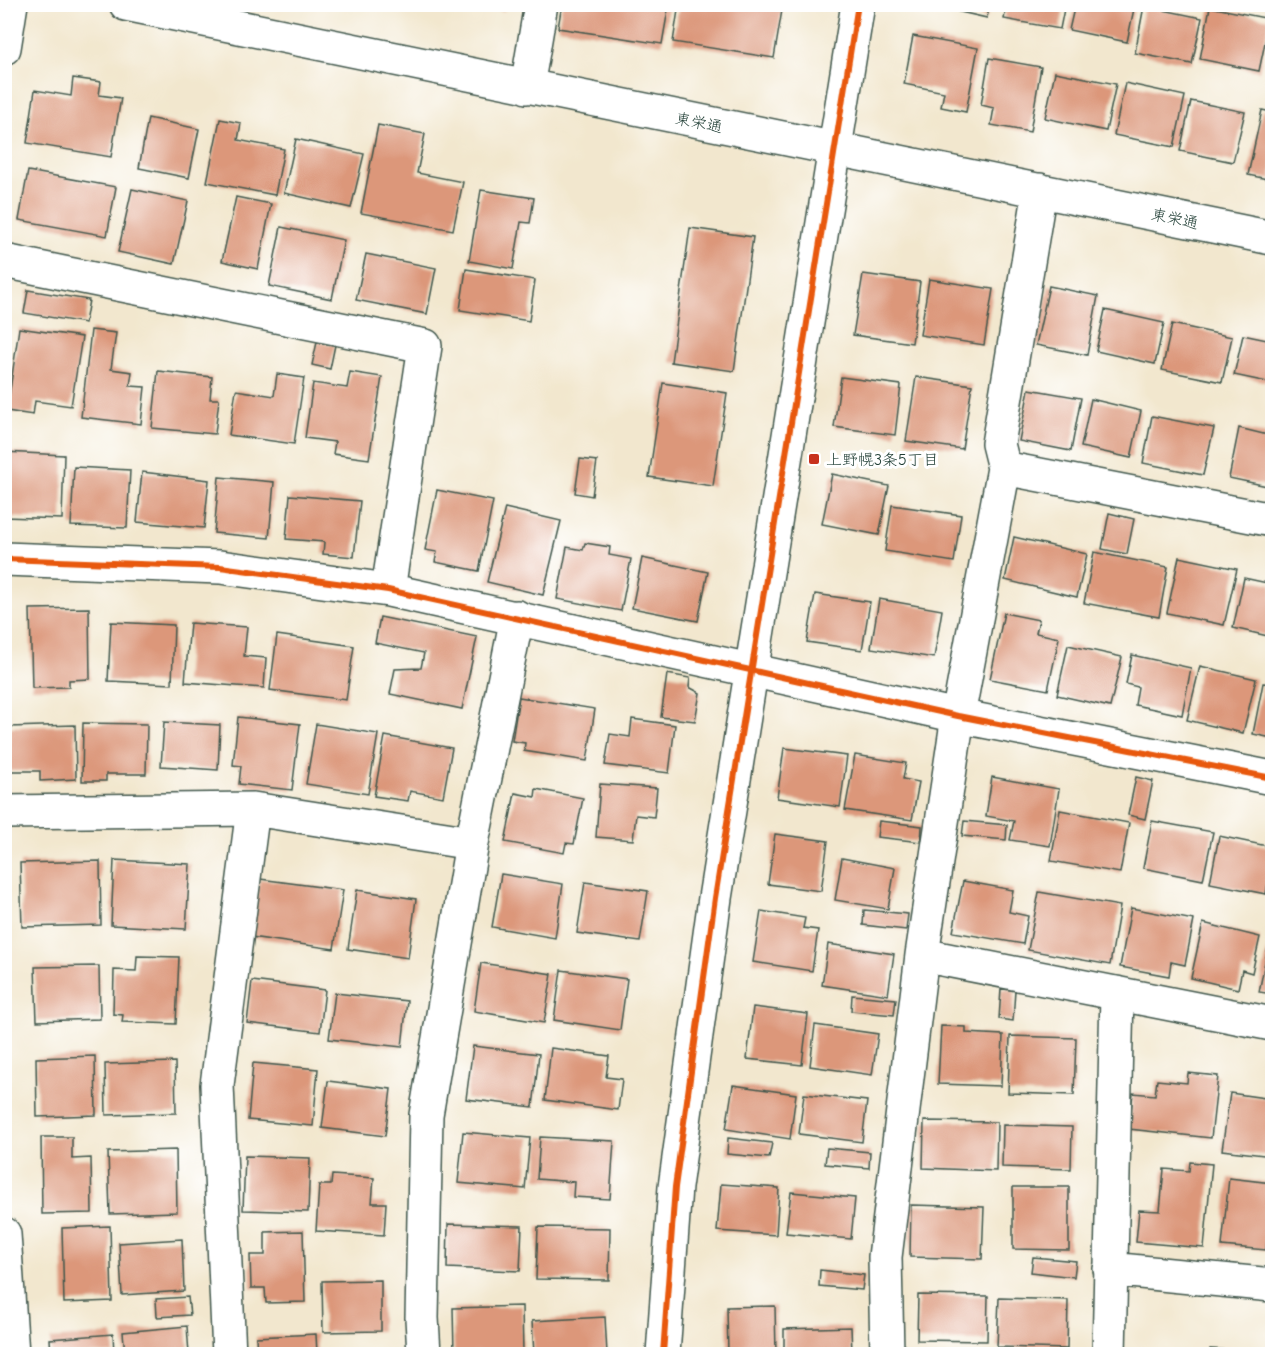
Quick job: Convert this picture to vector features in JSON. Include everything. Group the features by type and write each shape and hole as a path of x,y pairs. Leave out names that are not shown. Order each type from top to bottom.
{"street":[{"path":"4,48 11,4"},
{"name":"東栄通","path":"126,4 1272,238"},
{"path":"526,87 541,4"},
{"path":"663,1354 675,1187 715,898 858,4"},
{"path":"887,1354 885,1257 922,955 958,716 1004,468 998,444 1040,190"},
{"path":"4,261 425,346 388,590"},
{"path":"1004,468 1272,520"},
{"path":"4,559 220,567 388,590 517,617 751,672 958,716 1272,778"},
{"path":"424,1354 422,1317 426,1115 472,843 517,617"},
{"path":"4,812 253,809 472,843"},
{"path":"229,1354 217,1085 253,809"},
{"path":"922,955 1272,1024"},
{"path":"1109,1354 1117,993"},
{"path":"4,1234 12,1354"},
{"path":"1110,1269 1272,1285"}],"building":[{"path":"469,4 505,4 504,11"},
{"path":"562,4 669,4 662,44 558,28"},
{"path":"679,4 783,4 774,58 673,42"},
{"path":"925,4 990,4 987,18"},
{"path":"1007,4 1065,4 1060,29 1004,19"},
{"path":"1075,4 1135,4 1127,42 1069,30"},
{"path":"1144,6 1202,18 1192,64 1135,53"},
{"path":"1210,7 1270,19 1259,71 1200,59"},
{"path":"913,36 978,48 966,112 941,107 944,92 904,84"},
{"path":"1272,56 1272,74 1268,73"},
{"path":"989,58 1041,67 1030,132 991,125 994,108 981,105"},
{"path":"1055,72 1116,84 1106,131 1045,118"},
{"path":"73,78 101,82 99,95 121,98 111,157 27,143 35,90 71,96"},
{"path":"1125,83 1185,96 1174,147 1114,135"},
{"path":"1191,101 1245,112 1233,162 1180,151"},
{"path":"1262,110 1272,112 1272,180 1248,175"},
{"path":"148,118 199,129 189,178 139,168"},
{"path":"220,119 241,123 238,140 284,149 275,195 207,182"},
{"path":"378,125 425,134 417,173 463,182 453,230 361,213"},
{"path":"296,139 364,154 351,208 284,193"},
{"path":"28,171 116,187 107,236 19,220"},
{"path":"132,189 188,201 174,264 118,252"},
{"path":"481,190 534,198 530,223 521,222 513,269 469,261"},
{"path":"236,197 271,204 258,269 222,261"},
{"path":"281,227 344,240 332,299 269,286"},
{"path":"690,228 753,237 734,371 671,362"},
{"path":"366,254 436,268 427,314 356,300"},
{"path":"466,269 535,280 529,321 460,310"},
{"path":"863,274 920,282 912,343 853,335"},
{"path":"929,279 993,289 984,345 920,335"},
{"path":"1049,286 1098,296 1087,355 1036,345"},
{"path":"28,290 89,300 85,323 24,313"},
{"path":"1105,310 1164,323 1155,364 1096,351"},
{"path":"1172,324 1232,337 1222,382 1162,370"},
{"path":"19,328 82,337 71,406 35,401 33,415 7,411"},
{"path":"91,330 116,333 111,369 132,372 130,386 145,387 141,424 81,417"},
{"path":"1243,335 1272,341 1272,383 1234,375"},
{"path":"317,342 335,345 330,369 312,365"},
{"path":"158,371 212,377 210,399 219,399 215,434 152,428"},
{"path":"350,372 382,377 369,459 333,454 335,442 305,438 313,383 347,388"},
{"path":"277,374 304,378 294,444 229,435 236,390 274,396"},
{"path":"841,377 901,385 895,435 834,427"},
{"path":"916,377 972,385 962,449 906,441"},
{"path":"663,383 727,393 713,486 649,477"},
{"path":"1029,389 1081,398 1071,451 1019,441"},
{"path":"1091,399 1141,411 1131,458 1081,447"},
{"path":"1152,416 1214,428 1203,475 1143,463"},
{"path":"1239,428 1272,436 1272,487 1229,478"},
{"path":"4,452 64,455 62,519 4,517"},
{"path":"580,459 597,461 592,496 575,493"},
{"path":"74,467 130,470 127,528 71,526"},
{"path":"142,472 209,480 204,528 137,522"},
{"path":"832,474 889,486 879,535 822,524"},
{"path":"219,477 274,482 269,538 214,533"},
{"path":"437,490 493,501 479,571 435,562 437,552 425,550"},
{"path":"290,495 360,501 354,557 323,554 324,542 286,539"},
{"path":"892,505 961,515 954,562 885,551"},
{"path":"505,508 561,521 543,595 487,582"},
{"path":"1109,513 1134,519 1127,554 1102,549"},
{"path":"1014,537 1087,554 1077,597 1005,580"},
{"path":"585,543 610,547 609,555 631,559 621,611 557,599 567,547 583,550"},
{"path":"1094,552 1168,567 1159,617 1084,603"},
{"path":"1179,557 1237,569 1224,625 1167,613"},
{"path":"642,558 708,572 698,621 632,608"},
{"path":"1244,578 1272,584 1272,637 1233,628"},
{"path":"815,594 870,602 862,650 807,642"},
{"path":"879,599 942,610 934,658 871,648"},
{"path":"89,608 90,679 69,680 69,687 32,688 30,609"},
{"path":"1004,613 1039,620 1036,633 1059,638 1048,690 990,679"},
{"path":"380,617 477,637 462,709 390,694 395,669 421,668 424,653 375,643"},
{"path":"111,622 174,625 172,684 108,681"},
{"path":"190,623 247,627 244,656 266,658 264,688 185,682"},
{"path":"277,635 354,646 346,700 270,690"},
{"path":"1068,645 1122,657 1110,707 1057,695"},
{"path":"1132,655 1191,668 1182,715 1135,705 1138,687 1126,684"},
{"path":"1200,666 1256,679 1243,733 1187,720"},
{"path":"667,674 690,678 689,687 700,693 695,721 661,717"},
{"path":"1263,683 1272,684 1272,738 1253,734"},
{"path":"519,697 595,709 587,761 524,751 525,743 512,741"},
{"path":"238,717 300,724 292,790 239,784 241,766 233,765"},
{"path":"632,719 675,725 669,773 605,765 610,734 630,737"},
{"path":"164,722 220,725 218,770 161,766"},
{"path":"83,723 147,724 146,774 106,774 106,781 82,781"},
{"path":"316,724 378,734 368,794 306,784"},
{"path":"75,725 76,779 40,781 40,771 10,771 9,727"},
{"path":"385,736 452,748 443,797 410,791 408,801 374,796"},
{"path":"784,748 847,756 840,807 777,798"},
{"path":"855,755 906,763 903,779 919,782 912,820 845,810"},
{"path":"992,777 1059,789 1050,846 1010,840 1014,821 986,816"},
{"path":"1136,777 1153,781 1145,819 1128,815"},
{"path":"600,784 657,788 654,817 636,815 633,840 596,837"},
{"path":"536,789 583,798 574,844 566,843 564,853 505,842 515,793 535,797"},
{"path":"1060,810 1129,823 1120,873 1051,861"},
{"path":"879,821 922,826 921,842 877,837"},
{"path":"964,821 1007,825 1006,840 962,836"},
{"path":"1152,821 1213,832 1203,880 1143,868"},
{"path":"775,834 828,841 821,891 768,884"},
{"path":"1219,836 1272,847 1266,894 1210,883"},
{"path":"842,858 895,868 888,909 835,900"},
{"path":"114,860 190,864 186,929 111,925"},
{"path":"100,861 101,925 22,927 20,863"},
{"path":"501,874 563,884 555,938 492,927"},
{"path":"260,879 343,890 334,949 251,937"},
{"path":"963,881 1013,890 1009,912 1028,916 1023,944 953,932"},
{"path":"585,882 648,891 640,942 577,933"},
{"path":"357,890 416,899 408,958 348,949"},
{"path":"1039,892 1120,906 1110,965 1028,950"},
{"path":"1131,908 1194,920 1185,965 1171,962 1169,976 1120,967"},
{"path":"864,910 908,914 906,930 863,925"},
{"path":"761,911 805,918 803,928 818,930 812,971 753,962"},
{"path":"1203,923 1260,937 1252,973 1242,970 1238,989 1191,978"},
{"path":"1269,942 1272,943 1272,994 1259,992"},
{"path":"828,944 894,954 888,995 822,985"},
{"path":"137,956 179,957 176,1024 122,1022 123,1015 113,1014 114,970 136,971"},
{"path":"481,963 552,974 544,1023 474,1011"},
{"path":"99,966 100,1019 37,1021 35,967"},
{"path":"561,970 627,979 620,1030 554,1020"},
{"path":"252,981 325,990 320,1032 247,1023"},
{"path":"1001,989 1015,990 1013,1021 999,1019"},
{"path":"335,993 407,1001 402,1047 329,1039"},
{"path":"852,995 896,999 894,1015 851,1011"},
{"path":"753,1007 808,1014 802,1065 747,1059"},
{"path":"815,1025 878,1034 872,1075 810,1066"},
{"path":"941,1026 966,1027 966,1033 1003,1035 1001,1086 938,1084"},
{"path":"1010,1036 1076,1038 1074,1095 1008,1093"},
{"path":"473,1046 539,1054 533,1107 466,1099"},
{"path":"551,1048 609,1056 606,1077 622,1079 618,1110 545,1100"},
{"path":"95,1056 96,1115 37,1117 36,1058"},
{"path":"175,1062 176,1113 106,1115 105,1064"},
{"path":"253,1063 318,1069 313,1126 248,1120"},
{"path":"1188,1073 1218,1076 1211,1138 1129,1129 1133,1093 1155,1095 1157,1080 1187,1083"},
{"path":"328,1081 391,1089 385,1136 322,1128"},
{"path":"733,1085 796,1094 790,1139 726,1129"},
{"path":"1230,1093 1272,1099 1272,1156 1222,1150"},
{"path":"804,1094 867,1101 862,1142 799,1134"},
{"path":"924,1121 997,1122 996,1171 923,1168"},
{"path":"1003,1125 1072,1127 1071,1169 1002,1167"},
{"path":"463,1132 530,1138 525,1189 458,1183"},
{"path":"41,1137 72,1137 72,1159 91,1158 92,1213 42,1214"},
{"path":"540,1137 614,1141 610,1199 573,1197 574,1182 537,1179"},
{"path":"728,1138 772,1143 769,1158 727,1154"},
{"path":"827,1148 870,1152 869,1168 825,1164"},
{"path":"176,1150 177,1212 110,1214 108,1152"},
{"path":"245,1156 310,1158 308,1212 243,1210"},
{"path":"1190,1162 1212,1164 1204,1248 1136,1242 1139,1210 1160,1211 1164,1169 1189,1171"},
{"path":"332,1175 374,1178 372,1203 386,1203 384,1235 316,1231 319,1185 331,1185"},
{"path":"1229,1178 1272,1183 1266,1250 1222,1246"},
{"path":"721,1184 779,1188 776,1235 717,1231"},
{"path":"1013,1187 1069,1187 1069,1250 1013,1249"},
{"path":"791,1192 855,1198 851,1239 786,1233"},
{"path":"911,1205 984,1207 982,1259 910,1257"},
{"path":"448,1224 522,1226 520,1271 447,1268"},
{"path":"110,1226 112,1301 64,1303 62,1228"},
{"path":"538,1227 610,1228 609,1280 536,1279"},
{"path":"303,1231 305,1302 266,1303 265,1288 251,1288 250,1255 265,1255 265,1232"},
{"path":"182,1239 184,1291 122,1295 119,1243"},
{"path":"1033,1257 1076,1261 1074,1277 1031,1272"},
{"path":"820,1270 864,1275 862,1290 819,1286"},
{"path":"381,1280 381,1331 323,1332 322,1281"},
{"path":"918,1295 988,1296 987,1341 917,1340"},
{"path":"188,1297 190,1315 157,1317 156,1299"},
{"path":"999,1298 1068,1300 1067,1349 997,1347"},
{"path":"522,1306 523,1354 454,1354 453,1308"},
{"path":"775,1306 776,1354 728,1354 727,1307"},
{"path":"605,1317 607,1354 534,1354 532,1321"},
{"path":"187,1326 189,1354 125,1354 123,1332"},
{"path":"851,1327 852,1354 784,1354 784,1329"},
{"path":"113,1334 114,1354 51,1354 50,1339"},
{"path":"316,1334 317,1354 257,1354 256,1337"},
{"path":"1210,1349 1251,1351 1250,1354 1210,1354"}],"cycle path":[{"path":"663,1354 675,1187 715,898 858,4"},
{"path":"4,559 220,567 388,590 958,716 1272,778"}],"place":[{"name":"上野幌3条5丁目","path":"814,459"}]}
